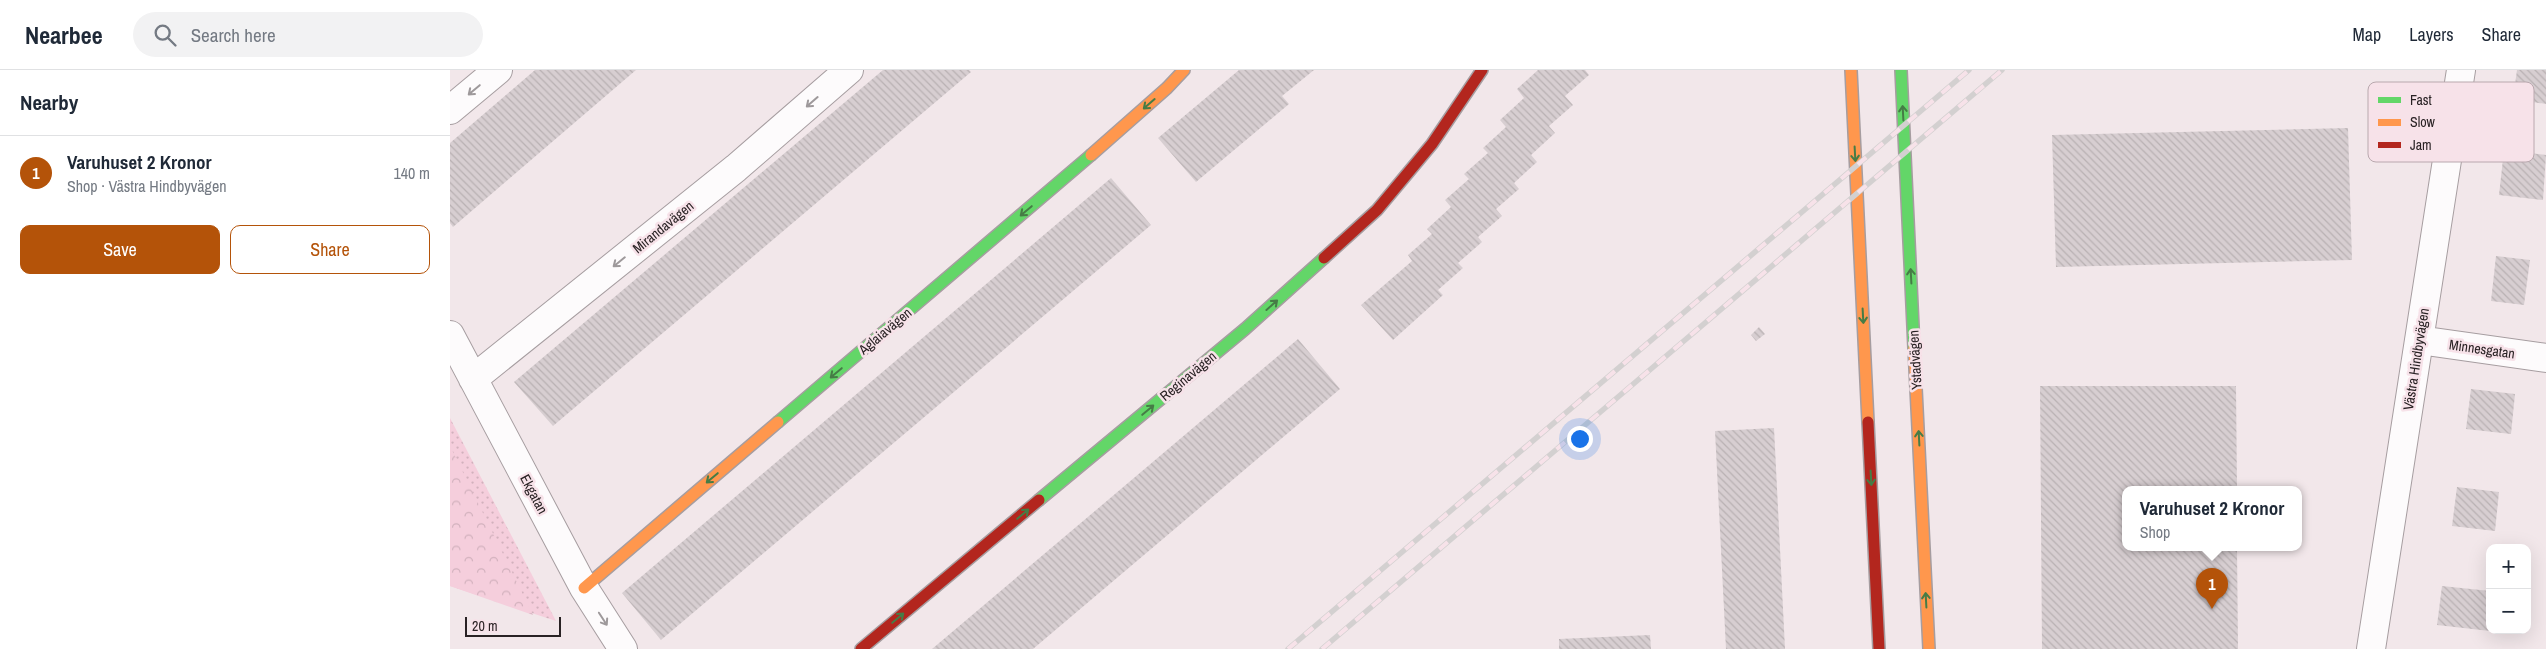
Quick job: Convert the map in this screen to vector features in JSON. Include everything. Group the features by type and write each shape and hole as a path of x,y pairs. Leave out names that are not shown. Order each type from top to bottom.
{"street":[{"path":"450,110 498,70"},
{"name":"Mirandavägen","path":"473,379 736,168 848,70"},
{"name":"Aglaiavägen","path":"584,588 1078,166 1167,88 1184,70"},
{"name":"Reginavägen","path":"861,649 1246,329 1377,210 1432,144 1482,70"},
{"path":"1852,70 1879,649"},
{"name":"Ystadvägen","path":"1901,70 1929,649"},
{"name":"Västra Hindbyvägen","path":"2371,649 2447,162"},
{"name":"Ekgatan","path":"450,335 584,588 623,649"},
{"name":"Minnesgatan","path":"2419,340 2546,358"}],"green space":[{"path":"450,418 556,621 450,586"},
{"path":"450,446 533,615 450,586"}],"building":[{"path":"535,70 636,70 453,227 450,223 450,143"},
{"path":"883,70 969,70 971,72 553,426 514,382"},
{"path":"1239,70 1314,70 1282,96 1289,104 1196,182 1158,138"},
{"path":"1538,70 1585,70 1589,75 1565,96 1573,105 1549,126 1555,133 1531,155 1537,162 1514,183 1519,189 1496,209 1502,216 1478,237 1482,242 1458,263 1463,268 1438,290 1443,295 1393,340 1361,305 1412,261 1408,255 1432,234 1427,229 1451,207 1445,200 1469,179 1464,174 1488,153 1483,148 1506,127 1500,120 1524,98 1517,89"},
{"path":"2517,70 2546,70 2546,104 2534,102 2534,82 2515,82"},
{"path":"2348,128 2352,260 2056,267 2052,135"},
{"path":"2534,154 2546,155 2543,200 2499,195 2503,162 2534,162"},
{"path":"1111,178 1151,225 661,640 622,593"},
{"path":"2496,256 2530,260 2524,305 2491,301"},
{"path":"1759,327 1765,334 1756,341 1751,335"},
{"path":"1298,339 1340,389 1033,649 932,649"},
{"path":"2040,386 2236,386 2237,486 2122,486 2122,551 2237,551 2238,649 2042,649"},
{"path":"2471,389 2515,394 2511,434 2466,429"},
{"path":"1774,428 1785,649 1726,649 1715,431"},
{"path":"2457,487 2499,492 2495,531 2452,526"},
{"path":"2442,586 2486,591 2486,631 2437,625"},
{"path":"1650,635 1651,649 1559,649 1559,639"}],"railway":[{"path":"1288,649 1969,70"},
{"path":"1322,649 2002,70"}],"traffic: fast":[{"path":"1901,70 1914,348"},
{"path":"778,422 1091,155"},
{"path":"1039,500 1245,329 1324,258"}],"traffic: slow":[{"path":"1091,155 1167,88 1184,70"},
{"path":"1851,70 1868,422"},
{"path":"1914,348 1929,649"},
{"path":"584,588 778,422"}],"traffic: jam":[{"path":"1324,258 1377,210 1432,144 1482,70"},
{"path":"1868,422 1879,649"},
{"path":"861,649 1039,500"}],"place":[{"name":"Varuhuset 2 Kronor","path":"2212,609"}]}
